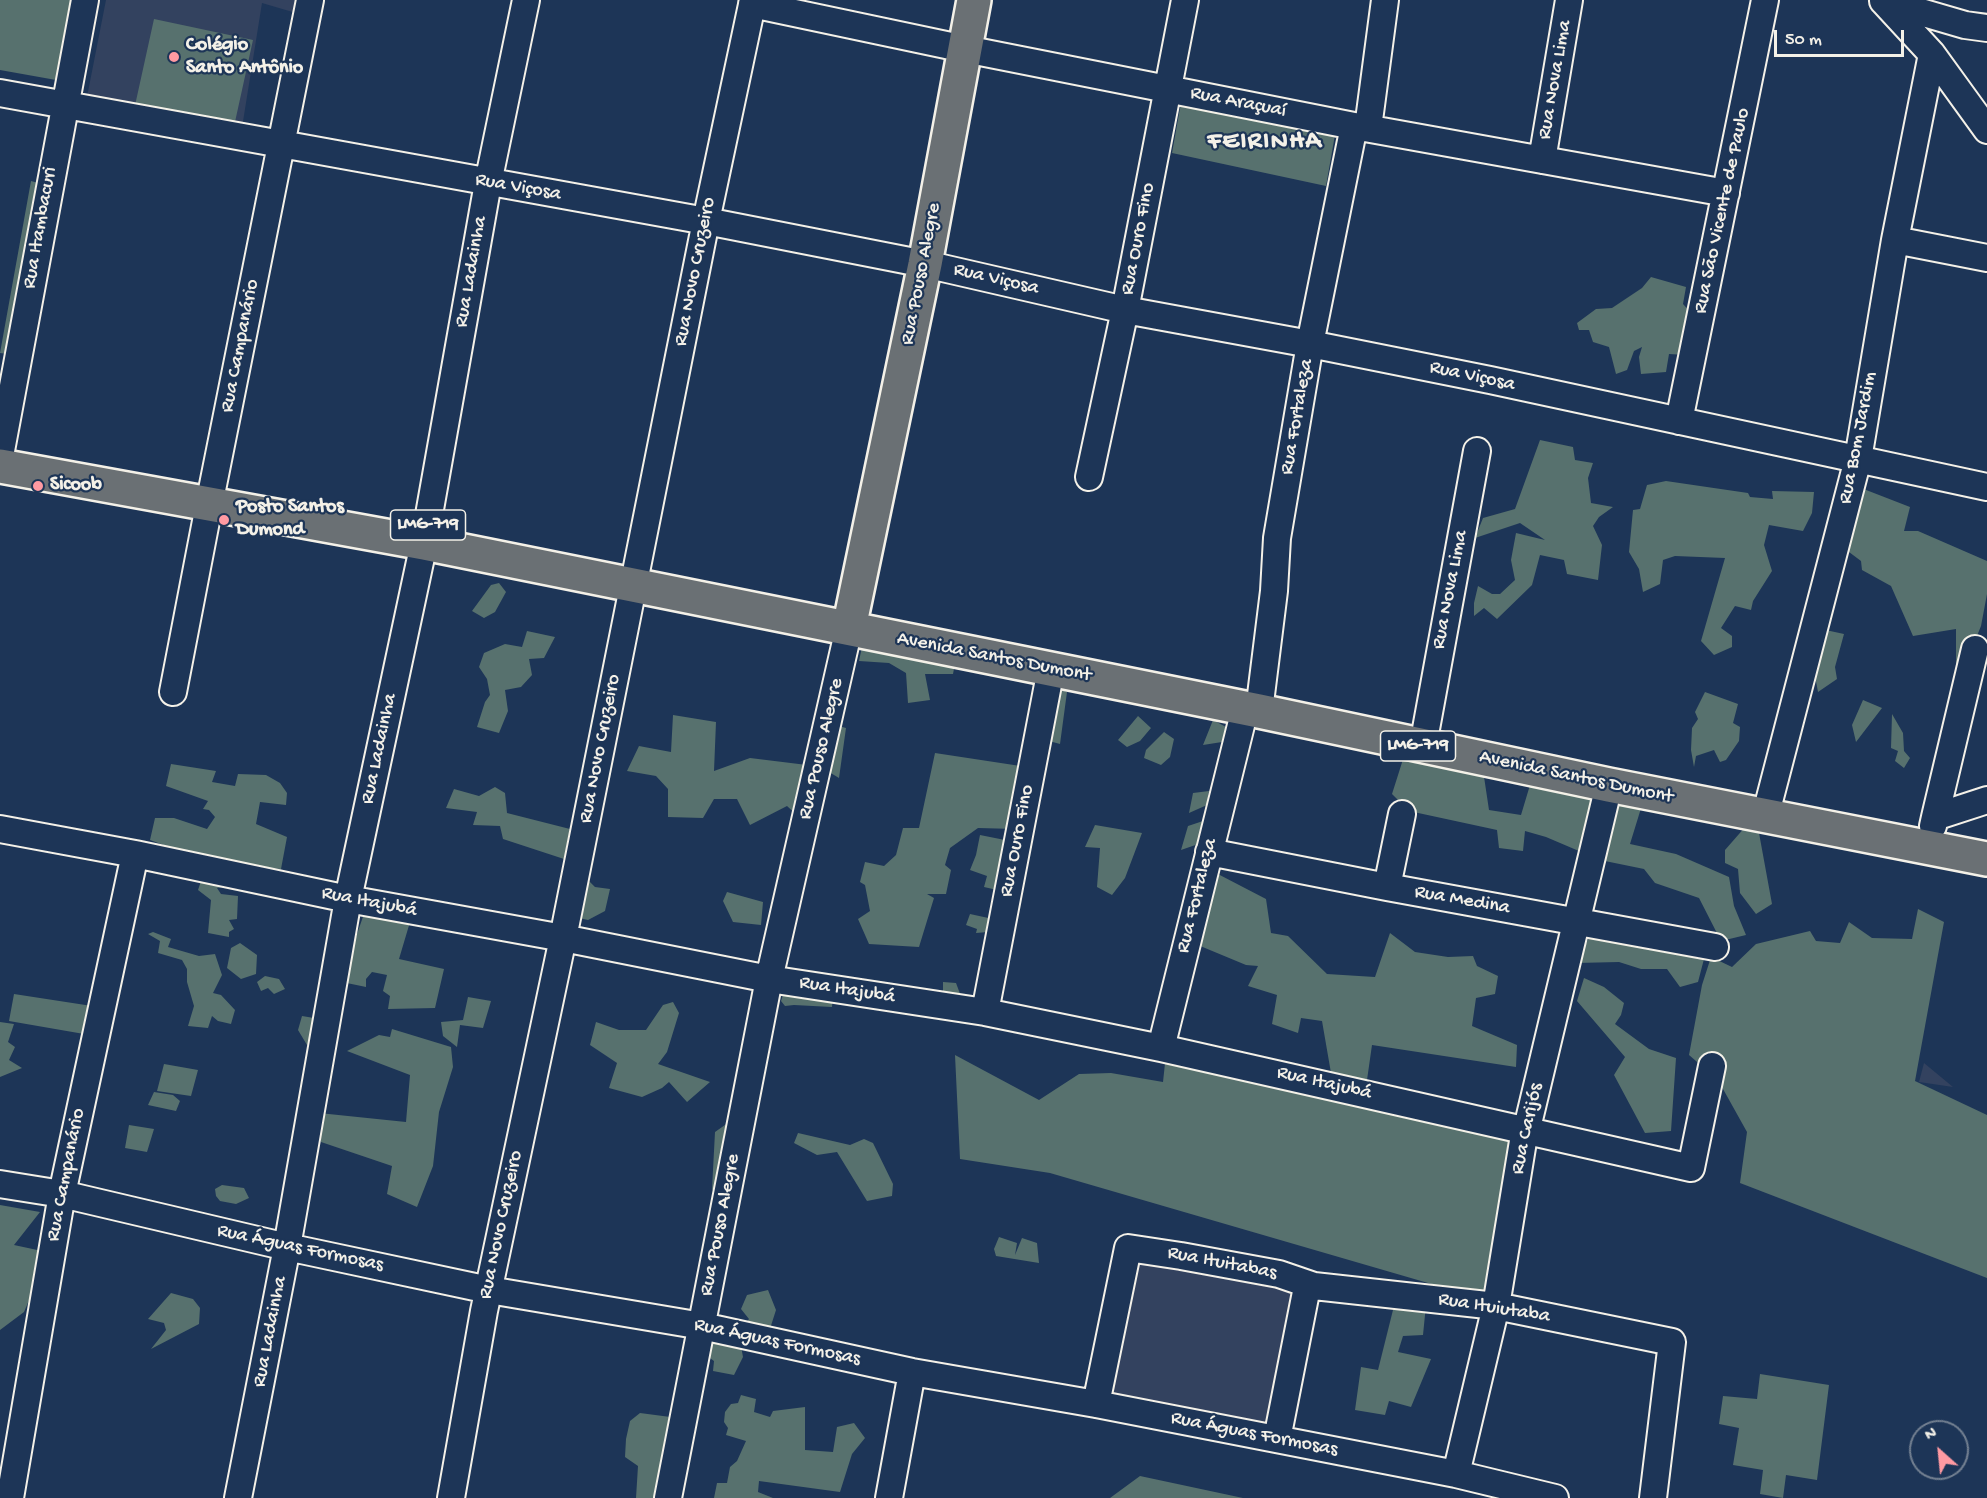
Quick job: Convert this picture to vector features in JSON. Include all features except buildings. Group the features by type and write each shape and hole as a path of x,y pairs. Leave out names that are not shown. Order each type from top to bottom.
{"main road":[{"name":"Rua Pouso Alegre","path":"852,618 925,264 974,0"},
{"name":"Avenida Santos Dumont","path":"0,455 210,497 426,534 852,618 1255,704 1609,786 1769,806 1934,821 1987,836"},
{"name":"Avenida Santos Dumont","path":"852,618 1051,669 1255,704 1426,729 1769,806 1987,859"}],"street":[{"name":"Rua Itambacuri","path":"0,455 63,106 85,0"},
{"name":"Rua Campanário","path":"173,692 310,0"},
{"name":"Rua Ladainha","path":"238,1498 287,1247 348,899 426,534 488,183 526,0"},
{"name":"Rua Ouro Fino","path":"1089,477 1125,310 1185,0"},
{"name":"Rua Fortaleza","path":"1161,1048 1209,852 1255,704 1274,591 1277,538 1310,344 1361,127 1385,0"},
{"name":"Rua Nova Lima","path":"1542,160 1569,0"},
{"name":"Rua São Vicente de Paulo","path":"1679,421 1765,0"},
{"path":"1880,1 1927,7 1965,25 1987,28"},
{"path":"1880,1 1932,54 1987,130"},
{"name":"Rua Araçuaí","path":"752,2 965,49 1361,127 1726,193"},
{"name":"Rua Novo Cruzeiro","path":"451,1498 489,1290 563,938 752,2"},
{"name":"Rua Bom Jardim","path":"1769,806 1858,459 1895,240 1932,54"},
{"name":"Rua Viçosa","path":"0,93 706,221 925,264 1125,310 1310,344 1987,487"},
{"path":"1895,240 1987,258"},
{"name":"Rua Nova Lima","path":"1426,729 1478,452"},
{"name":"Rua Pouso Alegre","path":"668,1498 769,979 852,618"},
{"path":"1934,821 1975,649"},
{"name":"Rua Ouro Fino","path":"985,1012 1051,669"},
{"name":"Rua Carijós","path":"1456,1474 1496,1306 1526,1129 1609,786"},
{"path":"1934,821 1987,800"},
{"path":"1387,887 1402,814"},
{"name":"Rua Itajubá","path":"0,829 135,854 348,899 563,938 769,979 985,1012 1161,1048 1691,1168 1712,1066"},
{"name":"Rua Medina","path":"1209,852 1387,887 1715,946"},
{"name":"Rua Campanário","path":"10,1498 62,1194 135,854"},
{"name":"Rua Águas Formosas","path":"0,1184 62,1194 287,1247 489,1290 702,1326 912,1372 1096,1404 1456,1474 1555,1498"},
{"name":"Rua Ituitabas","path":"1096,1404 1128,1248 1162,1252 1268,1272 1295,1278 1314,1286"},
{"path":"1277,1439 1306,1292 1309,1287 1314,1286"},
{"name":"Rua Ituiutaba","path":"1314,1286 1496,1306 1672,1342 1653,1498"},
{"path":"889,1498 912,1372"}],"shaded area":[{"name":"Colégio Santo Antônio","path":"106,0 299,0 296,13 262,3 241,134 86,102"},
{"path":"1924,1063 1953,1087 1919,1082"},
{"path":"1128,1248 1314,1286 1277,1439 1096,1404"}],"green space":[{"path":"0,0 71,0 56,80 0,70"},
{"path":"154,19 253,40 233,131 134,110"},
{"path":"1182,97 1336,129 1326,186 1172,153"},
{"path":"31,181 42,184 15,355 0,353"},
{"path":"1651,277 1686,287 1683,304 1694,316 1686,355 1669,354 1666,372 1641,374 1639,357 1642,347 1634,351 1627,370 1616,374 1609,347 1593,342 1589,330 1579,330 1577,323 1596,309 1612,308 1642,288"},
{"path":"1540,440 1573,447 1575,460 1593,463 1588,478 1591,503 1613,507 1599,517 1593,526 1602,545 1598,580 1567,574 1564,560 1540,555 1532,585 1497,619 1484,608 1474,616 1478,586 1492,594 1500,594 1515,580 1511,560 1516,533 1545,540 1520,523 1475,538 1483,518 1515,509"},
{"path":"1666,481 1748,493 1750,497 1773,499 1772,491 1814,492 1812,513 1803,531 1769,525 1764,545 1772,571 1753,601 1751,610 1735,606 1721,628 1732,636 1732,647 1714,655 1701,641 1725,558 1675,556 1663,560 1660,584 1643,592 1639,569 1629,552 1633,510 1640,509 1647,485"},
{"path":"1861,488 1910,507 1904,531 1918,531 1987,561 1987,594 1981,626 1966,663 1956,664 1956,629 1913,636 1891,586 1862,570 1861,561 1845,549"},
{"path":"499,583 506,592 495,612 484,618 472,611 491,585"},
{"path":"1821,629 1844,634 1835,667 1837,679 1818,692 1814,671"},
{"path":"527,631 555,637 544,658 529,659 532,675 521,687 505,690 508,711 499,733 477,727 485,702 490,695 487,679 479,667 484,653 505,644 522,647"},
{"path":"863,642 956,658 953,674 925,674 930,700 908,703 906,673 889,663 859,661"},
{"path":"1054,687 1067,692 1060,744 1038,738"},
{"path":"1705,692 1738,704 1733,723 1740,727 1739,741 1726,760 1720,762 1714,750 1696,756 1694,767 1691,750 1692,728 1698,719 1695,712"},
{"path":"1863,700 1882,708 1856,742 1852,725"},
{"path":"1892,714 1903,733 1904,751 1910,758 1904,768 1895,761 1898,751 1891,748"},
{"path":"673,715 716,722 714,771 750,758 807,765 800,818 787,806 750,825 737,799 714,799 703,818 668,817 668,789 656,776 627,771 639,746 671,752"},
{"path":"1138,716 1151,728 1140,741 1127,747 1118,740"},
{"path":"1213,720 1226,727 1222,742 1203,745"},
{"path":"835,725 846,728 839,778 824,769"},
{"path":"1164,732 1174,739 1170,757 1161,765 1144,758 1146,750"},
{"path":"935,753 1027,767 1015,829 978,828 950,848 945,865 951,870 946,894 927,894 934,898 919,947 869,944 858,919 870,911 865,885 860,882 865,862 884,866 896,855 903,828 919,828"},
{"path":"1405,753 1483,770 1489,810 1521,815 1530,785 1642,805 1630,844 1676,854 1729,877 1734,906 1746,935 1721,941 1699,898 1655,883 1644,869 1600,860 1546,837 1525,831 1523,851 1499,848 1497,830 1409,811 1392,794"},
{"path":"171,764 216,771 212,782 235,786 238,774 266,775 280,783 287,793 286,805 260,802 256,824 287,837 281,869 196,863 180,851 150,840 155,818 174,818 207,829 215,817 209,810 203,809 208,801 166,786"},
{"path":"495,787 505,793 507,813 570,829 564,859 503,839 500,826 473,825 477,812 446,808 454,789 479,796"},
{"path":"1209,791 1207,805 1189,813 1193,793"},
{"path":"1209,819 1207,841 1181,850 1188,826"},
{"path":"1095,825 1142,833 1125,878 1112,895 1097,887 1100,848 1085,847"},
{"path":"1746,826 1759,833 1772,904 1756,914 1740,893 1738,869 1725,863 1725,850"},
{"path":"980,835 1005,840 997,890 984,887 987,876 970,870"},
{"path":"1214,872 1266,899 1271,933 1288,936 1327,974 1375,977 1390,933 1415,952 1448,957 1473,956 1477,966 1498,976 1495,994 1476,998 1472,1026 1517,1045 1516,1067 1372,1045 1367,1080 1331,1073 1322,1021 1301,1018 1298,1033 1272,1024 1277,995 1248,986 1258,966 1246,965 1193,943"},
{"path":"211,874 228,886 217,888 221,894 238,896 237,919 229,920 234,929 229,932 229,937 208,933 211,900 198,890 201,881"},
{"path":"588,880 595,887 610,889 605,911 588,920 579,918 575,896"},
{"path":"727,892 763,902 761,925 733,922 723,901"},
{"path":"366,908 410,922 399,959 444,969 435,1008 388,1009 390,996 383,991 387,975 372,972 366,979 366,987 342,982 324,968 326,945 356,937"},
{"path":"1918,909 1944,922 1915,1081 1987,1115 1987,1278 1740,1183 1747,1132 1718,1080 1689,1055 1702,985 1711,957 1732,967 1756,944 1810,931 1816,941 1840,943 1849,922 1872,938 1912,939"},
{"path":"970,914 993,919 988,932 976,933 977,929 966,925"},
{"path":"153,932 171,939 168,947 199,956 215,954 222,975 213,993 221,995 235,1010 231,1024 218,1021 212,1016 208,1028 188,1026 194,1006 187,982 187,969 182,960 158,953 160,941 148,934"},
{"path":"1592,932 1704,959 1698,982 1680,987 1667,969 1641,969 1619,962 1576,963"},
{"path":"240,943 257,955 256,974 241,979 227,968 231,948"},
{"path":"265,976 279,979 285,989 274,994 268,988 261,991 257,982"},
{"path":"1584,978 1604,987 1624,1003 1621,1015 1615,1024 1649,1049 1676,1058 1671,1131 1645,1133 1614,1075 1625,1057 1577,1001"},
{"path":"943,982 956,983 962,999 943,1001"},
{"path":"789,993 833,995 832,1007 785,1006 781,1001 783,995"},
{"path":"14,994 92,1006 84,1034 9,1021"},
{"path":"468,997 491,1001 483,1028 460,1025 457,1047 443,1036 441,1022 463,1020"},
{"path":"673,1002 679,1013 667,1052 658,1064 710,1082 687,1102 669,1082 662,1088 642,1097 609,1088 617,1063 590,1045 596,1022 619,1030 646,1030 663,1005"},
{"path":"302,1016 314,1018 330,1038 307,1045 298,1030"},
{"path":"0,1022 14,1024 8,1042 15,1047 9,1060 22,1068 0,1077"},
{"path":"392,1029 451,1047 453,1067 439,1112 433,1166 417,1207 387,1194 392,1166 321,1142 319,1113 406,1122 410,1075 347,1051 379,1035 390,1037"},
{"path":"1166,1054 1512,1134 1483,1299 1050,1173 960,1159 955,1055 1039,1100 1079,1074 1111,1073 1163,1082"},
{"path":"164,1064 198,1070 191,1096 157,1091"},
{"path":"154,1092 173,1095 180,1101 176,1111 148,1105"},
{"path":"732,1120 723,1203 712,1189 715,1132"},
{"path":"129,1125 154,1129 147,1152 125,1148"},
{"path":"798,1133 850,1145 864,1139 873,1143 893,1184 892,1196 867,1201 837,1152 817,1155 794,1143"},
{"path":"222,1185 244,1188 249,1198 236,1204 220,1201 215,1189"},
{"path":"0,1205 40,1212 14,1245 42,1251 39,1277 24,1312 0,1330"},
{"path":"999,1237 1017,1243 1015,1255 1022,1238 1037,1243 1039,1263 996,1256 994,1249"},
{"path":"768,1290 776,1310 768,1335 740,1330 749,1319 741,1309 747,1295"},
{"path":"171,1293 193,1299 200,1308 199,1324 151,1349 166,1330 164,1323 148,1319"},
{"path":"1395,1302 1426,1305 1423,1335 1403,1336 1398,1352 1431,1359 1411,1407 1389,1401 1385,1415 1355,1410 1361,1367 1378,1370"},
{"path":"712,1333 741,1346 743,1357 734,1375 713,1371 714,1361 707,1356"},
{"path":"1760,1374 1829,1385 1817,1480 1786,1475 1783,1498 1760,1494 1763,1470 1733,1465 1739,1428 1719,1424 1723,1396 1757,1399"},
{"path":"741,1395 756,1399 754,1412 770,1417 773,1411 805,1407 805,1450 833,1452 837,1427 854,1423 865,1438 852,1454 840,1492 759,1481 758,1492 773,1498 714,1498 717,1483 727,1483 730,1467 737,1461 746,1441 726,1435 728,1428 724,1422 725,1412 731,1404 738,1403"},
{"path":"640,1413 678,1418 664,1498 636,1498 638,1466 625,1457 630,1421"},
{"path":"1140,1476 1243,1498 1110,1498"}],"place":[{"name":"Colégio Santo Antônio","path":"174,57"},
{"name":"Sicoob","path":"38,486"},
{"name":"Posto Santos Dumond","path":"224,520"}],"district":[{"name":"FEIRINHA","path":"1265,143"}]}
